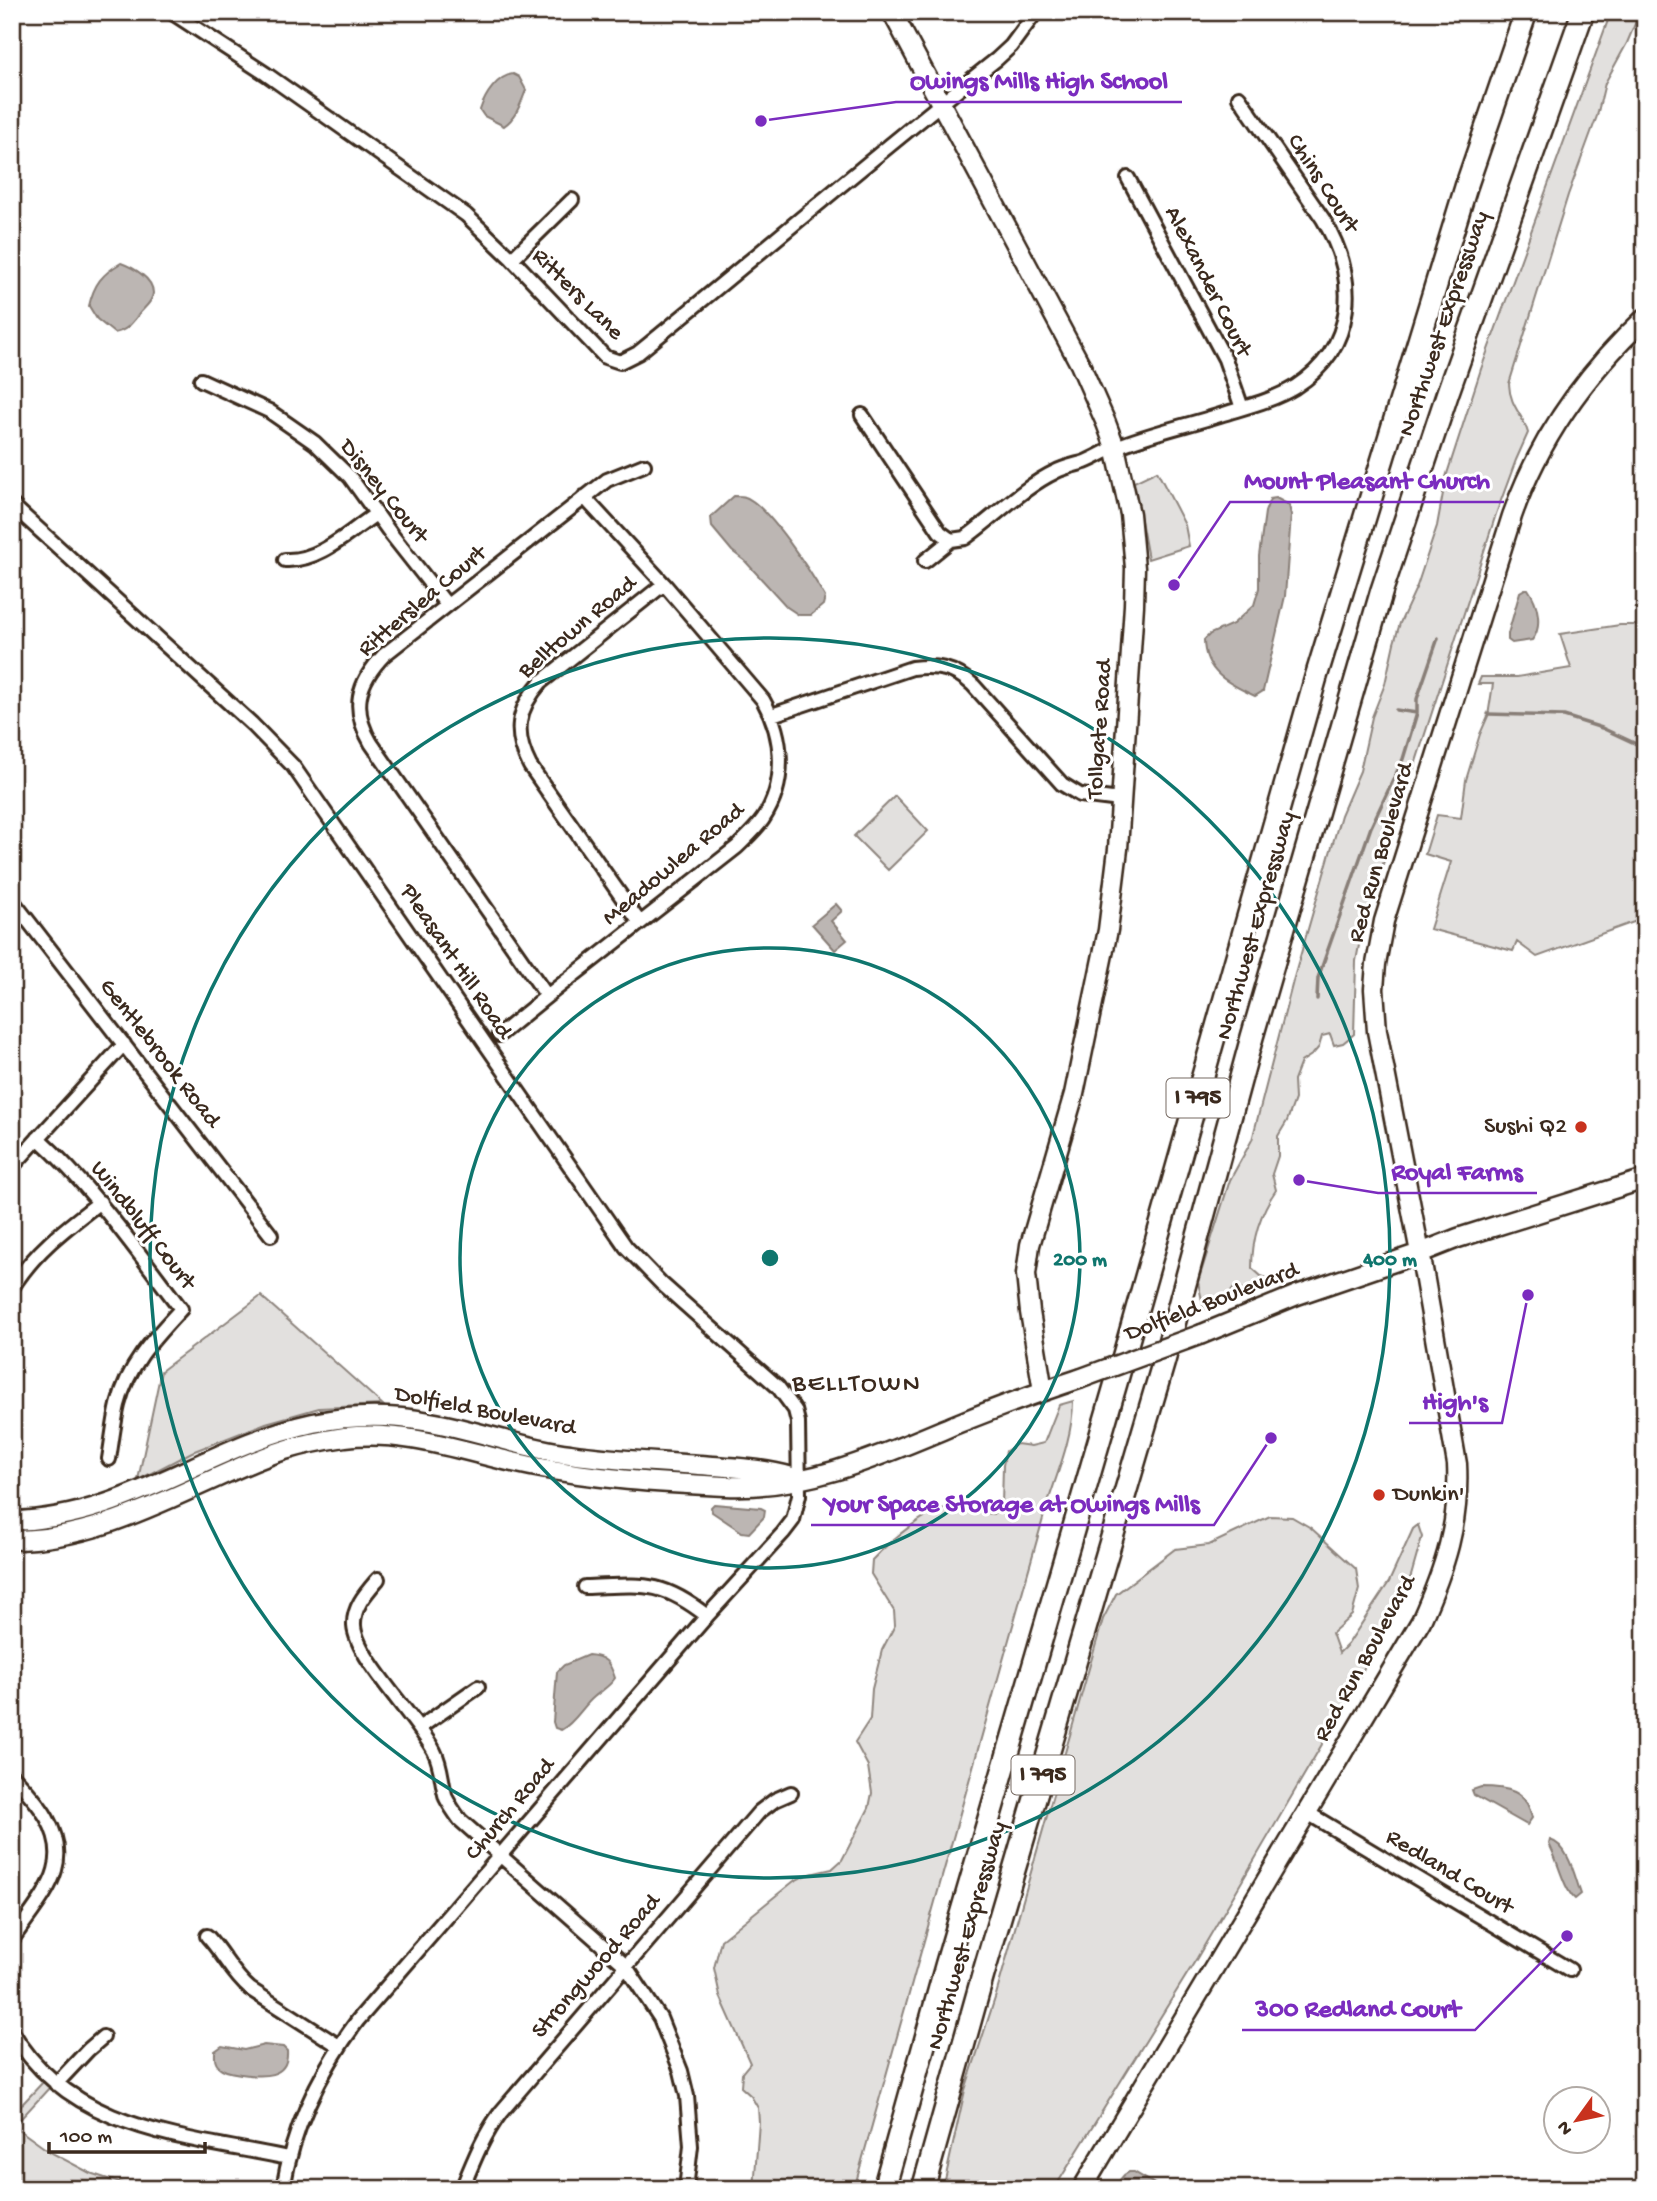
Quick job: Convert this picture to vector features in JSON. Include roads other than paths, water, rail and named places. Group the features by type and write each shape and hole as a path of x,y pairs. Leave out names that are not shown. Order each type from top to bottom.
{"highway":[{"name":"Northwest Expressway","path":"884,2189 1320,664 1466,187 1526,12"},
{"name":"Northwest Expressway","path":"923,2189 1097,1581 1164,1361 1252,1037 1382,590 1448,392 1583,12"}],"main road":[{"name":"Tollgate Road","path":"892,12 1080,364 1115,447 1130,514 1135,568 1134,605 1115,886 1097,992 1074,1094 1030,1245 1026,1274 1043,1391"},
{"name":"Red Run Boulevard","path":"1082,2189 1421,1620 1442,1573 1451,1542 1457,1504 1457,1464 1377,1031 1374,989 1378,948 1390,901 1512,516 1532,465 1581,386 1619,342 1645,318"},
{"name":"Dolfield Boulevard","path":"12,1540 63,1536 96,1529 128,1518 284,1450 348,1437 375,1435 425,1441 529,1465 604,1477 727,1486 765,1484 798,1478 864,1462 1043,1391 1202,1334 1297,1295 1468,1235 1645,1179"},
{"name":"Dolfield Boulevard","path":"12,1521 62,1517 88,1511 123,1499 279,1432 315,1422 350,1418 417,1420 568,1454 776,1472 798,1478"}],"street":[{"name":"Ritters Lane","path":"171,12 266,74 450,203 512,258 605,357 620,362 628,360 776,241 847,178 1011,46 1036,12"},
{"path":"1091,12 1117,12"},
{"name":"Chins Court","path":"925,561 951,540 965,538 1055,471 1087,461 1115,447 1282,394 1317,369 1336,343 1346,308 1348,289 1341,254 1334,237 1239,97"},
{"name":"Alexander Court","path":"1128,178 1226,359 1242,408"},
{"path":"512,258 572,201"},
{"name":"Disney Court","path":"201,380 269,411 308,437 350,477 447,605"},
{"path":"862,415 940,532 951,540"},
{"name":"Ritterslea Court","path":"547,996 371,743 360,719 359,696 375,664 447,605 607,480 644,465"},
{"name":"Meadowlea Road","path":"499,1035 737,847 763,819 778,785 780,751 772,715 752,685 584,497"},
{"name":"Pleasant Hill Road","path":"12,505 252,724 293,766 626,1247 662,1284 766,1375 788,1399 798,1422 798,1478"},
{"path":"285,560 300,561 314,555 376,514"},
{"name":"Belltown Road","path":"640,923 530,766 523,751 519,725 528,696 541,682 664,584"},
{"path":"772,715 912,668 943,667 964,676 1062,784 1080,794 1120,800"},
{"name":"Gentlebrook Road","path":"12,900 271,1235"},
{"path":"12,1167 124,1044"},
{"name":"Windbluff Court","path":"38,1138 65,1162 100,1202 181,1309 146,1347 133,1366 118,1406 109,1459"},
{"path":"12,1288 53,1238 100,1202"},
{"name":"Church Road","path":"283,2189 288,2158 305,2111 320,2077 339,2046 378,1996 707,1616 783,1533 793,1520 797,1507 798,1478"},
{"path":"377,1579 361,1599 357,1609 354,1624 356,1639 435,1753 446,1798 452,1809 460,1820 625,1965 660,2018 681,2071 687,2096 691,2133 686,2189"},
{"path":"585,1587 652,1586 686,1599 707,1616"},
{"path":"419,1728 478,1687"},
{"path":"12,1775 39,1805 53,1830 57,1848 55,1870 49,1883 12,1940"},
{"name":"Strongwood Road","path":"462,2189 489,2128 625,1965 759,1812 775,1800 791,1793"},
{"name":"Redland Court","path":"1306,1812 1570,1970"},
{"path":"207,1936 250,1989 339,2046"},
{"path":"12,2031 27,2054 56,2084 99,2111 131,2124 288,2158"},
{"path":"56,2084 103,2037"}],"waterway":[{"path":"1317,999 1318,978 1371,827 1403,759 1417,713 1417,699 1438,638"},
{"path":"1396,710 1417,713"},
{"path":"1488,714 1564,716 1602,728 1645,748"}],"place":[{"name":"Owings Mills High School","path":"761,121"},
{"name":"Mount Pleasant Church","path":"1174,585"},
{"name":"Sushi Q2","path":"1581,1127"},
{"name":"Royal Farms","path":"1299,1180"},
{"name":"High's","path":"1528,1295"},
{"name":"Your Space Storage at Owings Mills","path":"1271,1438"},
{"name":"Dunkin'","path":"1379,1495"},
{"name":"300 Redland Court","path":"1567,1936"}],"district":[{"name":"BELLTOWN","path":"857,1385"}]}
